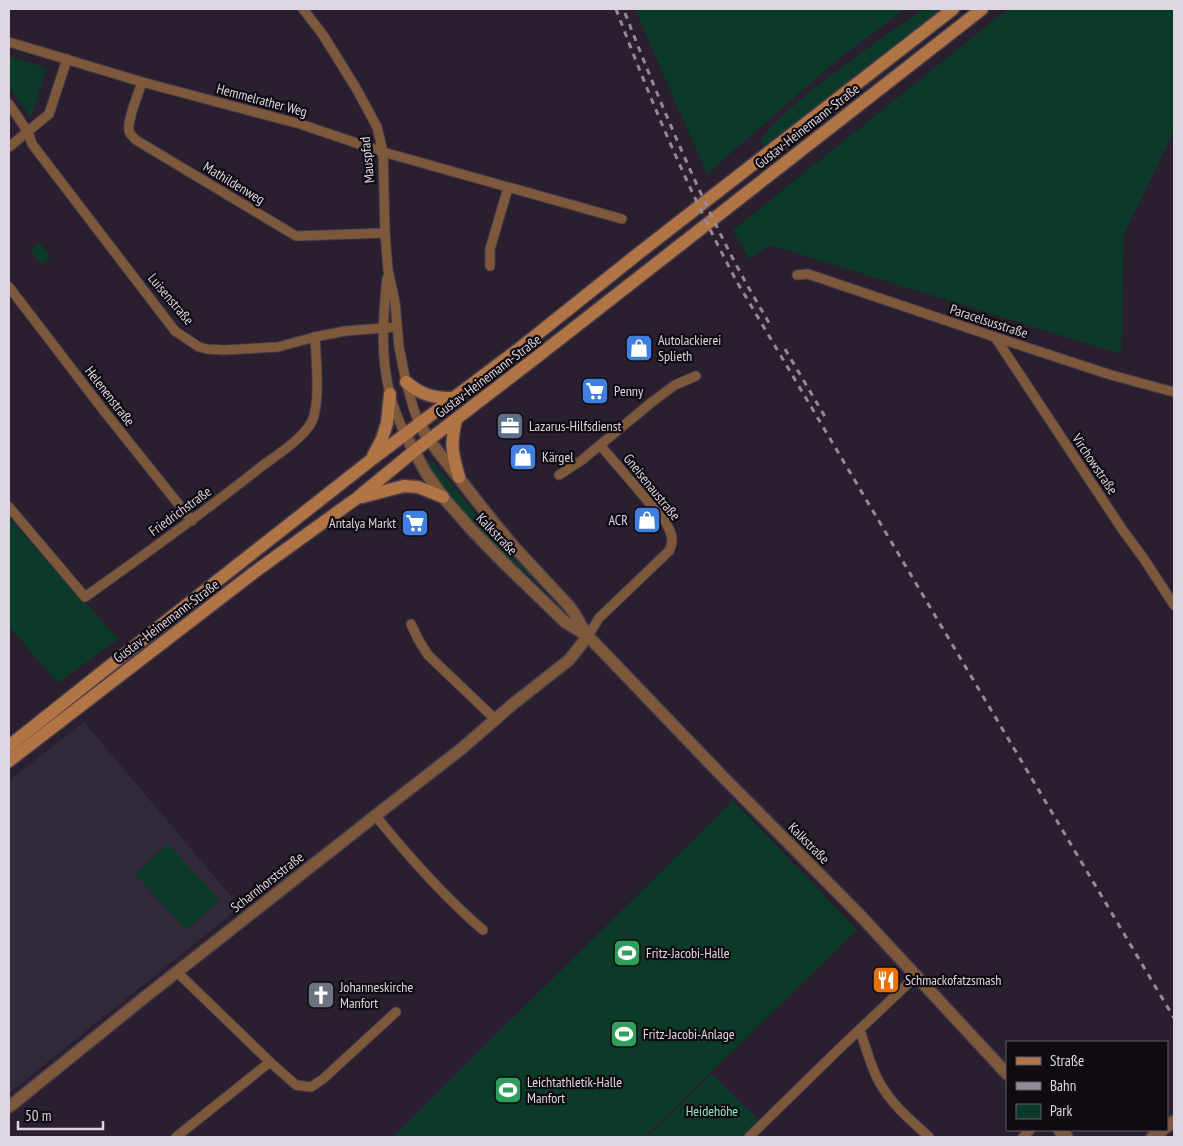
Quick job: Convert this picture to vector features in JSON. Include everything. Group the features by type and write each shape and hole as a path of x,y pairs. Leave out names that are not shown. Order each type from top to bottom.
{"main road":[{"name":"Gustav-Heinemann-Straße","path":"9,746 404,434 520,348 953,9"},
{"name":"Gustav-Heinemann-Straße","path":"9,761 256,571 357,498 413,452 534,360 982,9"},
{"path":"406,382 426,396 453,398"},
{"path":"371,460 386,429 390,394"},
{"path":"456,420 452,446 458,476"},
{"path":"357,498 404,486 418,487 443,497"}],"street":[{"name":"Mauspfad","path":"303,9 356,88 377,127 383,152 388,270 395,302 399,347 406,382 420,423"},
{"name":"Hemmelrather Weg","path":"9,42 142,82 300,124 383,152 622,219"},
{"path":"9,147 49,114 66,59"},
{"name":"Mathildenweg","path":"142,82 129,121 128,130 136,140 296,236 385,233"},
{"name":"Luisenstraße","path":"9,104 28,132 32,144 175,331 199,347 224,350 278,347 345,331 397,327"},
{"path":"490,266 490,249 508,188"},
{"name":"Mauspfad","path":"388,270 383,329 385,364 390,394 404,434"},
{"name":"Paracelsusstraße","path":"797,275 808,274 1111,375 1174,392"},
{"name":"Helenenstraße","path":"9,287 104,411 192,521"},
{"name":"Friedrichstraße","path":"9,508 85,597 192,521 302,434 311,423 316,411 315,337"},
{"name":"Virchowstraße","path":"995,337 1174,605"},
{"path":"559,475 582,460 675,385 696,376"},
{"name":"Kalkstraße","path":"420,423 429,440 495,524 516,550 569,606 588,636 724,778 857,912 1006,1073"},
{"name":"Kalkstraße","path":"404,434 426,473 443,497 470,528 502,562 565,622 588,636"},
{"name":"Gneisenaustraße","path":"588,636 600,618 669,551 672,545 670,529 665,521 600,444"},
{"path":"411,624 428,655 496,720"},
{"name":"Scharnhorststraße","path":"9,1107 375,815 460,750 513,704 569,660 588,636"},
{"path":"375,815 401,847 466,916 483,930"},
{"path":"177,972 270,1062 296,1084 311,1087 323,1079 396,1012"},
{"path":"750,1137 916,976"},
{"path":"860,1030 881,1085 902,1113 929,1137"},
{"path":"176,1137 270,1062"}],"shaded area":[{"path":"84,722 240,907 9,1093 9,781"}],"green space":[{"path":"635,9 905,9 837,60 707,174"},
{"path":"924,9 942,9 764,147 760,141 781,117 797,103 859,54"},
{"path":"1008,9 1174,9 1174,131 1124,234 1121,354 770,245 749,259 733,230"},
{"path":"9,56 47,68 31,118 9,86"},
{"path":"40,243 50,257 41,264 30,250"},
{"path":"432,461 511,557 540,580 568,610 566,612 533,579 501,553 481,532 426,465"},
{"path":"9,518 118,639 58,683 9,626"},
{"name":"Fritz-Jacobi-Anlage","path":"733,800 857,930 644,1137 393,1137"},
{"path":"168,844 219,900 186,930 135,874"},
{"name":"Heidehöhe","path":"712,1074 759,1121 743,1137 647,1137"}],"railway":[{"path":"616,9 672,147 703,215 737,282 1174,1018"},
{"path":"625,13 688,166 716,226 772,328"},
{"path":"785,349 827,420"}],"place":[{"name":"Autolackierei Splieth","path":"639,348"},
{"name":"Penny","path":"595,391"},
{"name":"Lazarus-Hilfsdienst","path":"510,426"},
{"name":"Kärgel","path":"523,457"},
{"name":"ACR","path":"647,520"},
{"name":"Antalya Markt","path":"415,523"},
{"name":"Fritz-Jacobi-Halle","path":"627,953"},
{"name":"Schmackofatzsmash","path":"886,980"},
{"name":"Johanneskirche Manfort","path":"321,995"},
{"name":"Fritz-Jacobi-Anlage","path":"624,1034"},
{"name":"Leichtathletik-Halle Manfort","path":"508,1090"}]}
